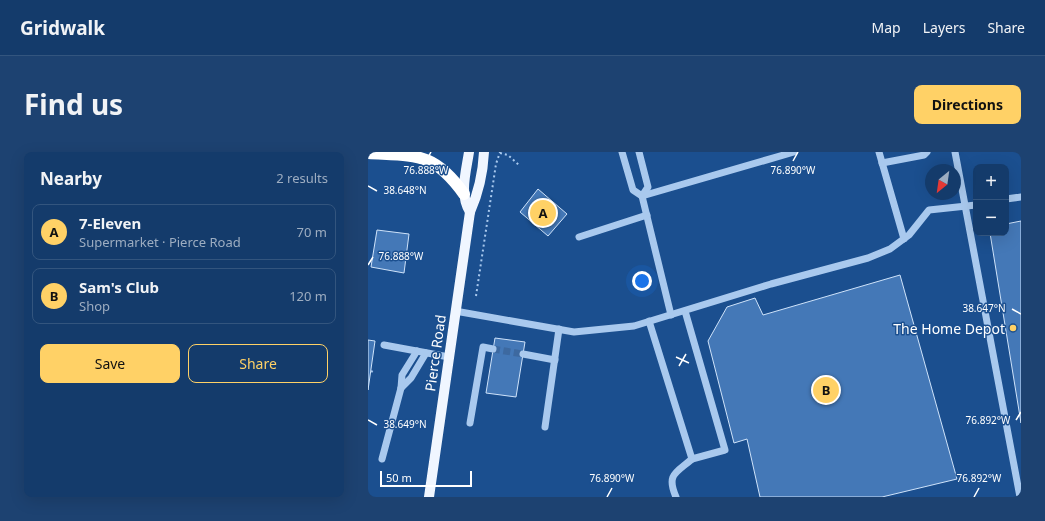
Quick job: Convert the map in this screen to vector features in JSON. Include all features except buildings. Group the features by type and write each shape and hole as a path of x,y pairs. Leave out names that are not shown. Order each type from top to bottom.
{"highway":[{"path":"368,154 374,152"},
{"path":"368,154 408,156 436,164 448,173 464,194"}],"main road":[{"name":"Pierce Road","path":"469,152 464,194 465,204 470,212"},
{"name":"Pierce Road","path":"429,497 470,212 479,186 484,164 484,152"}],"lane":[{"path":"622,152 633,190 642,196 671,315"},
{"path":"639,152 648,187 642,196"},
{"path":"642,196 794,152"},
{"path":"878,152 904,239"},
{"path":"882,163 924,155 927,152"},
{"path":"955,152 1020,497"},
{"path":"1009,199 1021,197"},
{"path":"455,311 574,332 597,331 634,326 771,284 870,257 890,250 904,239 929,210 973,206"},
{"path":"579,237 647,215"},
{"path":"676,497 670,484 672,476 692,459 725,450 685,311"},
{"path":"649,321 692,459"},
{"path":"545,427 559,329"},
{"path":"384,345 449,357"},
{"path":"470,423 483,347 493,349"},
{"path":"382,459 401,388 402,375 417,351"},
{"path":"401,388 411,378 426,353"},
{"path":"523,354 555,360"}],"path":[{"path":"476,296 496,164 500,152 508,155 520,166"}],"tunnel":[{"path":"493,349 523,354"}],"place":[{"name":"7-Eleven","path":"543,213"},
{"name":"The Home Depot","path":"1013,328"},
{"name":"Sam's Club","path":"826,390"}]}
